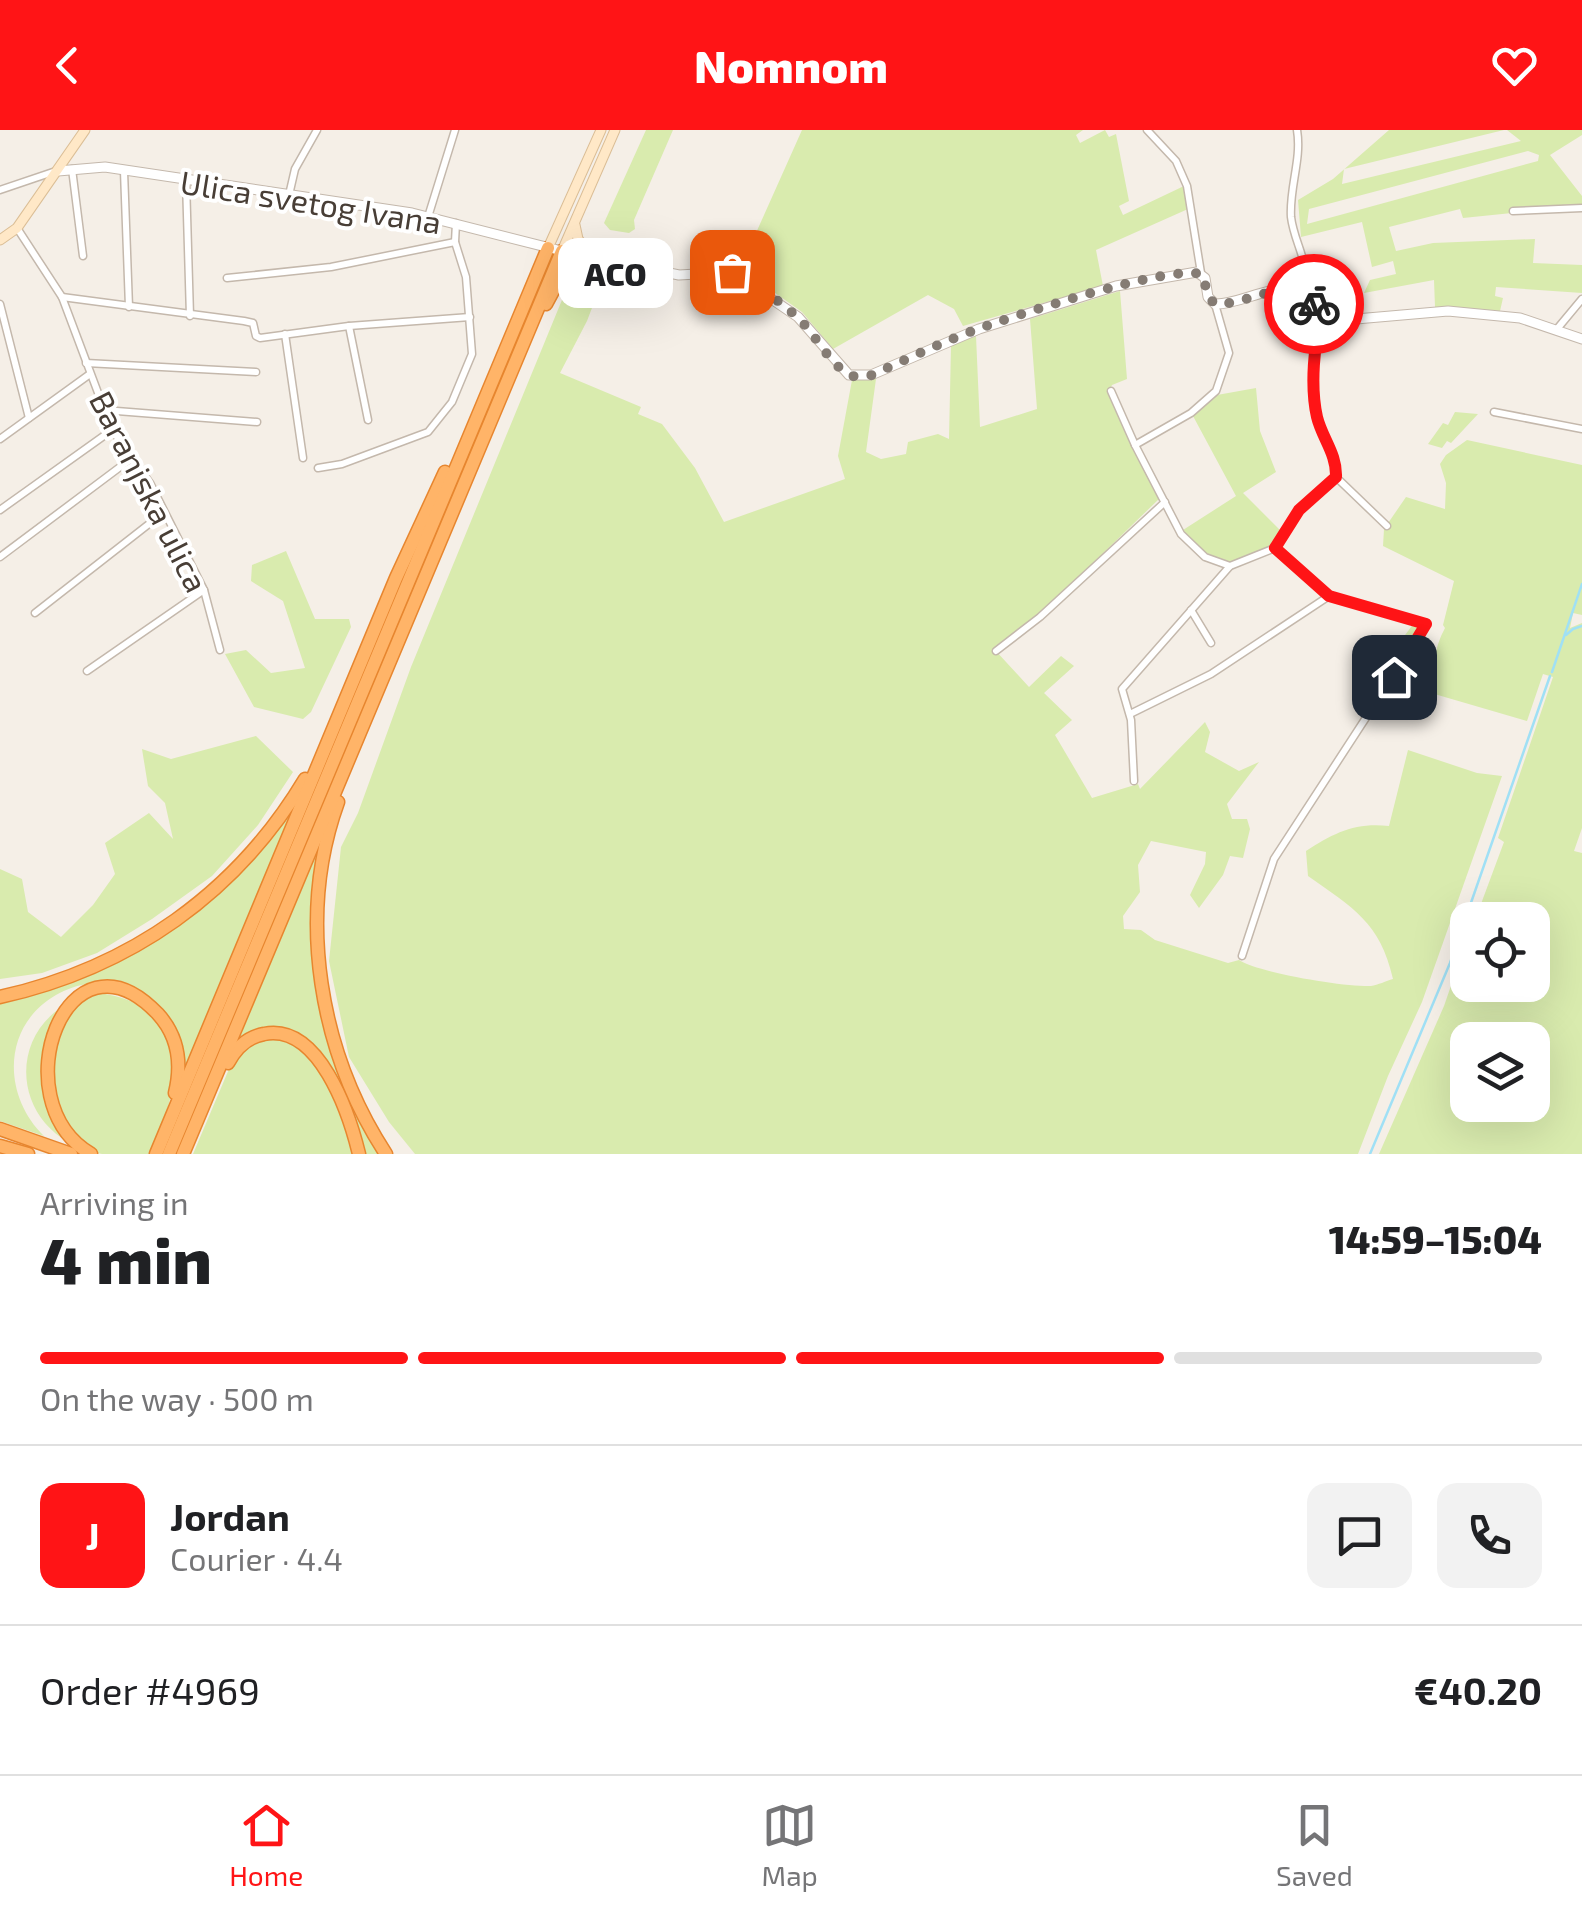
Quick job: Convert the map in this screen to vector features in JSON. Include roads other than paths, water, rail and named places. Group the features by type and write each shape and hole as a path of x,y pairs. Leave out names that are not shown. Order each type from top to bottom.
{"highway":[{"path":"183,1154 534,316 555,249"},
{"path":"162,1150 471,432 555,249"},
{"path":"534,316 549,300 570,260 585,256"},
{"path":"162,1150 419,527 460,443 471,432"},
{"path":"360,732 360,744 335,811 325,853 319,958 338,1055 358,1106 386,1154"},
{"path":"0,997 81,974 152,938 185,915 245,862 292,802 327,743"},
{"path":"60,998 91,988 124,992 152,1009 168,1026 179,1067 162,1150"},
{"path":"208,1094 244,1042 268,1033 289,1035 309,1047 322,1065 344,1110 359,1154"},
{"path":"0,1129 71,1154"},
{"path":"44,1130 91,1154"},
{"path":"0,1146 28,1154"}],"main road":[{"path":"0,240 18,228 85,130"},
{"path":"555,249 600,130"},
{"path":"555,249 574,223 615,130"},
{"path":"574,223 585,256"}],"street":[{"path":"288,195 295,169 317,130"},
{"path":"428,216 455,130"},
{"path":"1136,445 1216,392 1228,352 1215,304 1208,297 1201,273 1187,186 1176,161 1147,130"},
{"path":"1296,130 1299,142 1291,214 1306,271 1302,294"},
{"path":"72,168 82,256"},
{"name":"Ulica svetog Ivana","path":"58,171 124,170 428,216 585,256 690,277 732,272 784,305 839,366 849,375 860,377 979,328 1116,286 1201,273"},
{"path":"124,170 129,307"},
{"path":"0,190 58,171"},
{"path":"186,181 190,316"},
{"path":"1514,211 1582,208"},
{"path":"318,468 364,456 434,428 452,402 470,364 466,276 456,242 456,223"},
{"name":"Baranjska ulica","path":"18,228 62,297 112,430 150,483 204,590 220,650"},
{"path":"227,278 331,267 456,242"},
{"path":"1215,304 1273,292 1302,294 1334,322 1448,312 1520,318 1582,338"},
{"path":"62,297 253,323 260,338 348,326 470,317"},
{"path":"1556,329 1582,299"},
{"path":"0,304 29,418"},
{"path":"1322,314 1316,344 1316,412 1331,449 1336,477 1387,526"},
{"path":"348,326 368,420"},
{"path":"285,334 303,458"},
{"path":"86,363 256,372"},
{"path":"0,439 90,374"},
{"path":"1111,391 1164,502 1191,547 1230,566"},
{"path":"102,410 257,422"},
{"path":"1494,412 1582,428"},
{"path":"0,510 112,430"},
{"path":"0,557 132,458"},
{"path":"1134,781 1130,714 1122,689 1230,566 1275,548 1299,510 1336,477"},
{"path":"996,651 1040,617 1164,502"},
{"path":"35,613 164,513"},
{"path":"1242,956 1274,859 1426,624 1329,596 1275,548"},
{"path":"86,671 204,590"},
{"path":"1130,714 1210,674 1329,596"},
{"path":"1192,610 1211,643"}],"waterway":[{"path":"1552,672 1582,584"},
{"path":"1566,635 1582,626"},
{"path":"1370,1154 1450,963 1550,676"}],"place":[{"name":"ACO","path":"732,272"}]}
